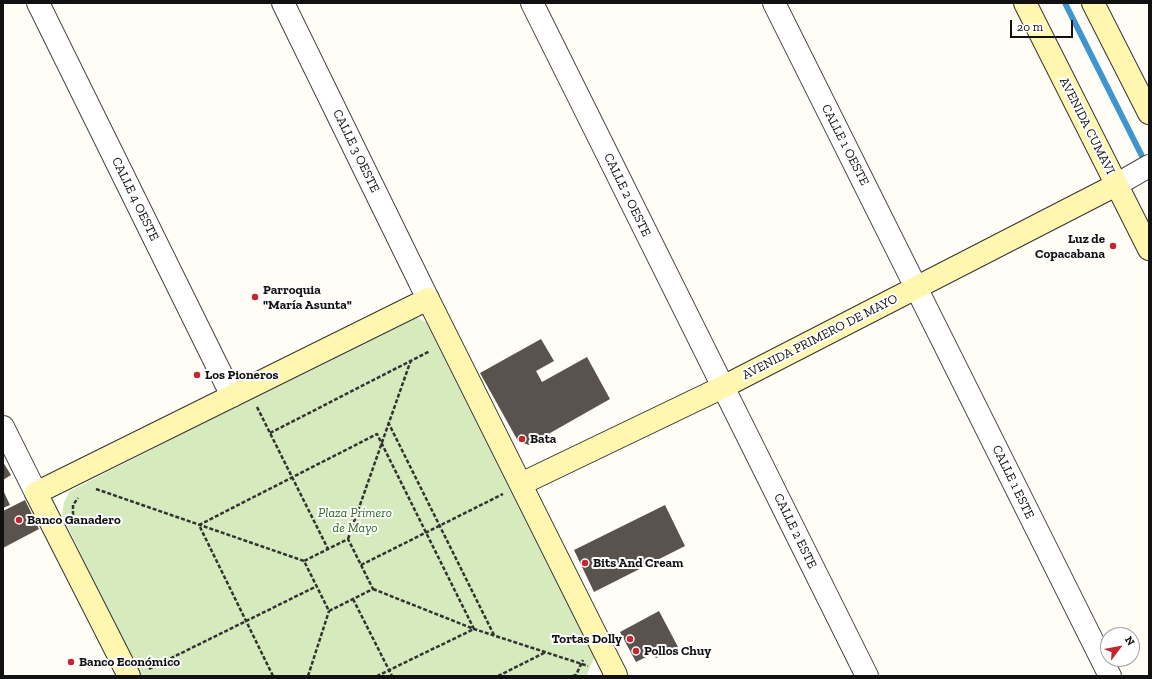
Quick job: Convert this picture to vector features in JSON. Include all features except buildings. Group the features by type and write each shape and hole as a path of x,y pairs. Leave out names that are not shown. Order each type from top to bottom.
{"street":[{"name":"CALLE 4 OESTE","path":"38,3 232,396"},
{"name":"CALLE 3 OESTE","path":"283,3 428,299"},
{"name":"CALLE 2 OESTE","path":"532,3 723,386"},
{"name":"CALLE 1 OESTE","path":"774,3 916,288"},
{"name":"AVENIDA CUMAVI","path":"1025,3 1120,182 1149,249"},
{"path":"1093,3 1149,113"},
{"path":"1120,182 1149,166"},
{"name":"AVENIDA PRIMERO DE MAYO","path":"508,489 723,386 1120,182"},
{"name":"CALLE 1 ESTE","path":"916,288 1110,676"},
{"path":"36,493 428,299 508,489 616,676"},
{"name":"CALLE 2 ESTE","path":"723,386 867,676"},
{"path":"3,426 128,672"}],"path":[{"path":"270,433 432,350"},
{"path":"304,561 348,538 411,360"},
{"path":"249,410 263,403"},
{"path":"256,407 328,549"},
{"path":"388,422 495,635"},
{"path":"199,525 377,434 474,629"},
{"path":"90,492 103,485"},
{"path":"96,489 304,561 329,611 308,676"},
{"path":"361,564 440,526 508,489"},
{"path":"73,505 77,498 83,495"},
{"path":"199,525 273,676"},
{"path":"348,538 373,589 474,629 582,664"},
{"path":"128,672 246,621 317,586"},
{"path":"329,611 373,589"},
{"path":"353,599 392,676"},
{"path":"377,676 474,629"},
{"path":"498,676 546,652"},
{"path":"574,676 582,664 584,657"}],"green space":[{"name":"Plaza Primero de Mayo","path":"418,318 431,325 595,656 586,676 140,676 62,515 64,502 70,491 406,320"}],"waterway":[{"path":"1065,3 1146,164"}],"place":[{"name":"Luz de Copacabana","path":"1113,246"},
{"name":"Parroquia \"María Asunta\"","path":"255,297"},
{"name":"Los Pioneros","path":"197,375"},
{"name":"Bata","path":"522,439"},
{"name":"Banco Ganadero","path":"19,520"},
{"name":"Bits And Cream","path":"585,563"},
{"name":"Tortas Dolly","path":"630,639"},
{"name":"Pollos Chuy","path":"636,651"},
{"name":"Banco Económico","path":"71,662"}]}
